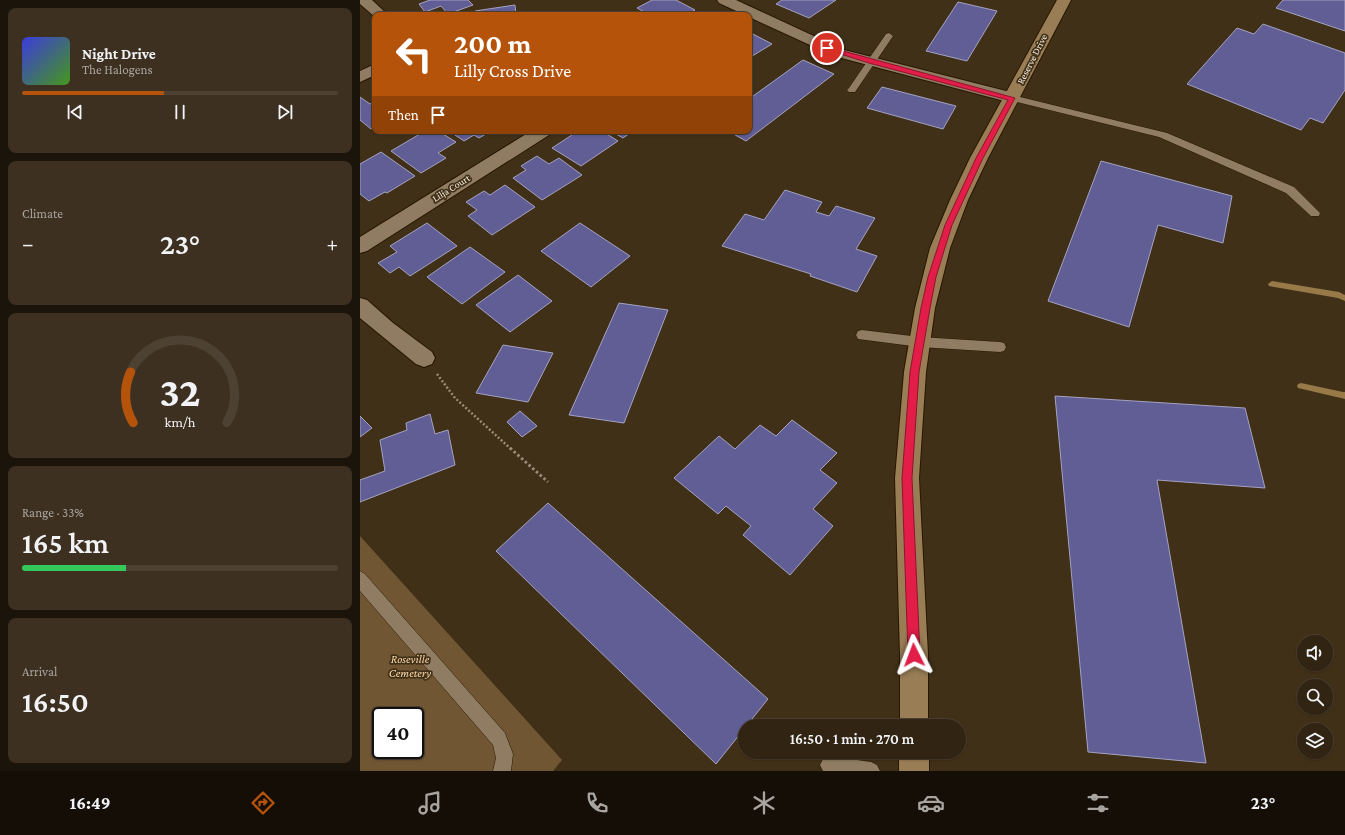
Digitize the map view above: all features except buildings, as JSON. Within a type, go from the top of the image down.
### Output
[{"type":"street","points":[[364,0],[378,12]]},
{"type":"street","points":[[724,0],[741,8]]},
{"type":"street","name":"Reserve Drive","points":[[914,719],[914,655],[907,478],[911,406],[920,342],[932,277],[948,225],[979,158],[1064,0]]},
{"type":"street","points":[[752,13],[815,43],[839,52],[1012,98]]},
{"type":"street","points":[[360,77],[372,71]]},
{"type":"street","name":"Lilja Court","points":[[360,246],[538,134]]},
{"type":"street","points":[[360,306],[386,329],[424,358]]},
{"type":"street","points":[[914,759],[914,771]]},
{"type":"lane","points":[[852,90],[889,36]]},
{"type":"lane","points":[[1012,98],[1163,135],[1290,190],[1315,213]]},
{"type":"lane","points":[[862,335],[920,342],[1000,347]]},
{"type":"lane","points":[[360,579],[499,739],[504,747],[502,771]]},
{"type":"lane","points":[[829,765],[871,771]]},
{"type":"path","points":[[424,358],[455,398],[548,482]]},
{"type":"green space","name":"Roseville Cemetery","points":[[360,536],[562,760],[553,771],[360,771]]},
{"type":"waterway","points":[[1272,284],[1339,295],[1345,298]]},
{"type":"waterway","points":[[1301,386],[1345,395]]},
{"type":"route","points":[[827,48],[872,62],[1012,98],[979,158],[948,225],[940,248],[925,308],[914,372],[907,478],[914,655]]}]
